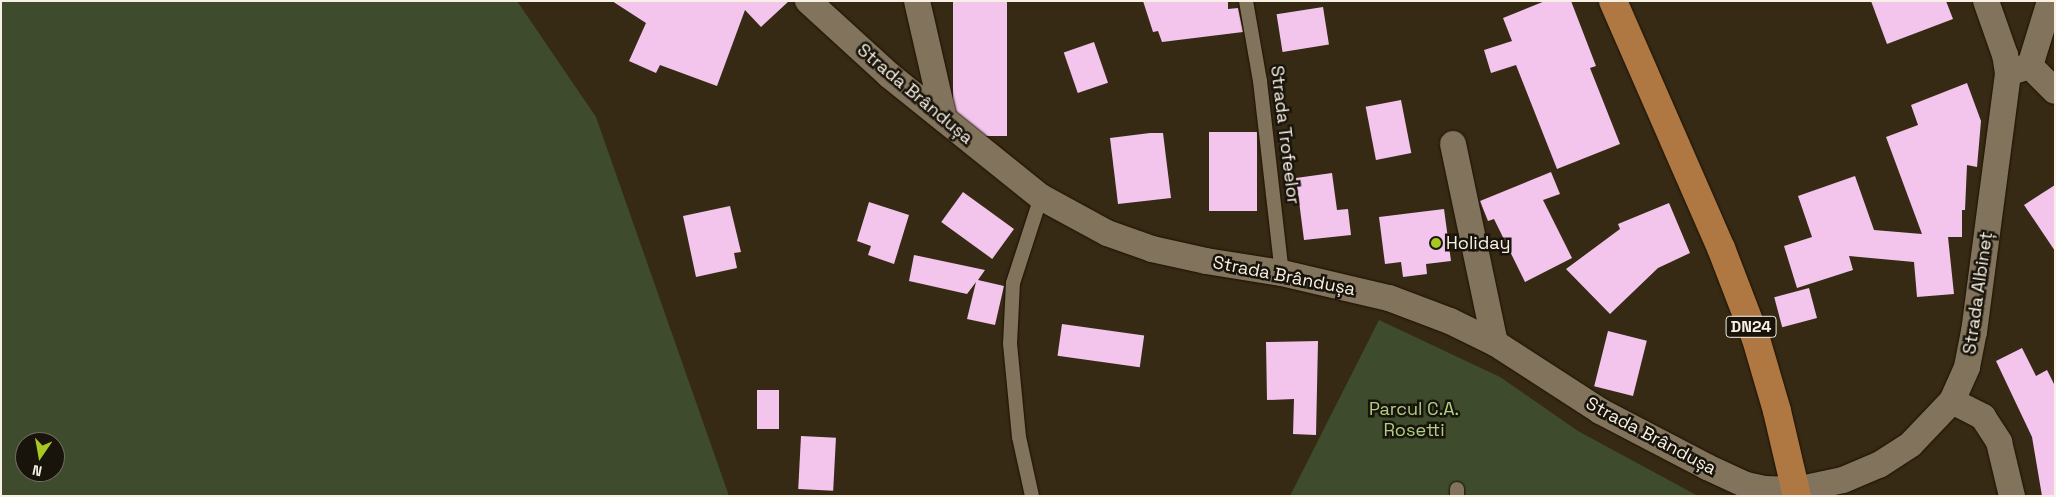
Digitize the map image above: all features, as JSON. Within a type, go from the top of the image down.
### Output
[{"type":"main road","name":"DN24","points":[[1613,1],[1720,248],[1756,339],[1777,411],[1797,493]]},
{"type":"street","name":"Strada Brândușa","points":[[808,1],[889,75],[1041,196],[1107,233],[1152,248],[1206,261],[1282,273],[1389,298],[1450,321],[1495,343],[1600,411],[1706,467],[1746,485],[1797,493]]},
{"type":"street","points":[[916,1],[944,119]]},
{"type":"street","name":"Strada Albineț","points":[[1797,493],[1844,480],[1878,465],[1911,444],[1952,401],[1967,368],[2019,69],[2005,55],[1986,1]]},
{"type":"street","points":[[2050,1],[2019,69],[2055,90]]},
{"type":"street","points":[[1453,144],[1495,343]]},
{"type":"street","points":[[1952,401],[1983,417],[1999,442],[2012,496]]},
{"type":"lane","name":"Strada Trofeelor","points":[[1246,1],[1260,81],[1282,273]]},
{"type":"lane","points":[[1032,496],[1020,438],[1010,344],[1013,283],[1041,196]]},
{"type":"green space","points":[[1,1],[517,1],[596,117],[729,496],[1,496]]},
{"type":"green space","name":"Parcul C.A. Rosetti","points":[[1379,320],[1500,377],[1578,431],[1698,496],[1290,496]]},
{"type":"building","points":[[612,1],[789,1],[761,27],[745,10],[717,86],[660,65],[656,73],[629,61],[646,23]]},
{"type":"building","points":[[953,1],[1007,1],[1007,136],[953,136]]},
{"type":"building","points":[[1143,1],[1228,1],[1228,9],[1238,8],[1243,32],[1162,42],[1158,31],[1153,32]]},
{"type":"building","points":[[1545,1],[1571,1],[1596,66],[1590,68],[1620,144],[1557,169],[1516,65],[1491,73],[1484,50],[1512,41],[1503,18]]},
{"type":"building","points":[[1871,1],[1946,1],[1953,19],[1887,44]]},
{"type":"building","points":[[1323,7],[1329,45],[1283,52],[1277,14]]},
{"type":"building","points":[[1094,42],[1108,83],[1078,93],[1064,52]]},
{"type":"building","points":[[1967,83],[1981,121],[1977,167],[1967,165],[1965,210],[1962,210],[1962,237],[1948,237],[1954,294],[1917,297],[1914,262],[1849,256],[1853,270],[1797,288],[1784,246],[1812,237],[1798,196],[1855,176],[1874,230],[1922,234],[1886,137],[1918,125],[1911,105]]},
{"type":"building","points":[[1401,100],[1411,153],[1376,160],[1366,107]]},
{"type":"building","points":[[1209,132],[1257,132],[1257,211],[1209,211]]},
{"type":"building","points":[[1163,133],[1171,198],[1118,204],[1110,138]]},
{"type":"building","points":[[1551,172],[1560,194],[1543,200],[1572,258],[1525,282],[1494,219],[1488,221],[1480,201]]},
{"type":"building","points":[[1332,173],[1337,210],[1348,209],[1351,235],[1304,240],[1296,178]]},
{"type":"building","points":[[2055,185],[2055,251],[2024,205]]},
{"type":"building","points":[[963,192],[1014,229],[992,259],[941,222]]},
{"type":"building","points":[[869,202],[909,215],[894,264],[868,255],[871,246],[857,241]]},
{"type":"building","points":[[1669,203],[1690,253],[1658,268],[1610,314],[1566,269],[1620,229],[1618,224]]},
{"type":"building","points":[[730,206],[741,252],[734,253],[737,268],[696,277],[683,216]]},
{"type":"building","points":[[1444,209],[1451,261],[1426,264],[1427,274],[1403,277],[1401,262],[1385,264],[1379,217]]},
{"type":"building","points":[[914,255],[985,270],[978,280],[1004,286],[995,325],[967,319],[976,282],[967,294],[909,281]]},
{"type":"building","points":[[1809,288],[1817,318],[1782,327],[1774,297]]},
{"type":"building","points":[[1062,324],[1144,336],[1140,367],[1058,356]]},
{"type":"building","points":[[1608,331],[1647,341],[1633,396],[1594,386]]},
{"type":"building","points":[[1318,341],[1316,435],[1293,434],[1294,399],[1267,400],[1266,342]]},
{"type":"building","points":[[2022,348],[2036,376],[2047,370],[2055,386],[2055,496],[2042,496],[2032,437],[1996,361]]},
{"type":"building","points":[[757,390],[779,390],[779,429],[757,429]]},
{"type":"building","points":[[801,436],[836,438],[833,491],[798,489]]},
{"type":"place","name":"Holiday","points":[[1436,243]]}]
